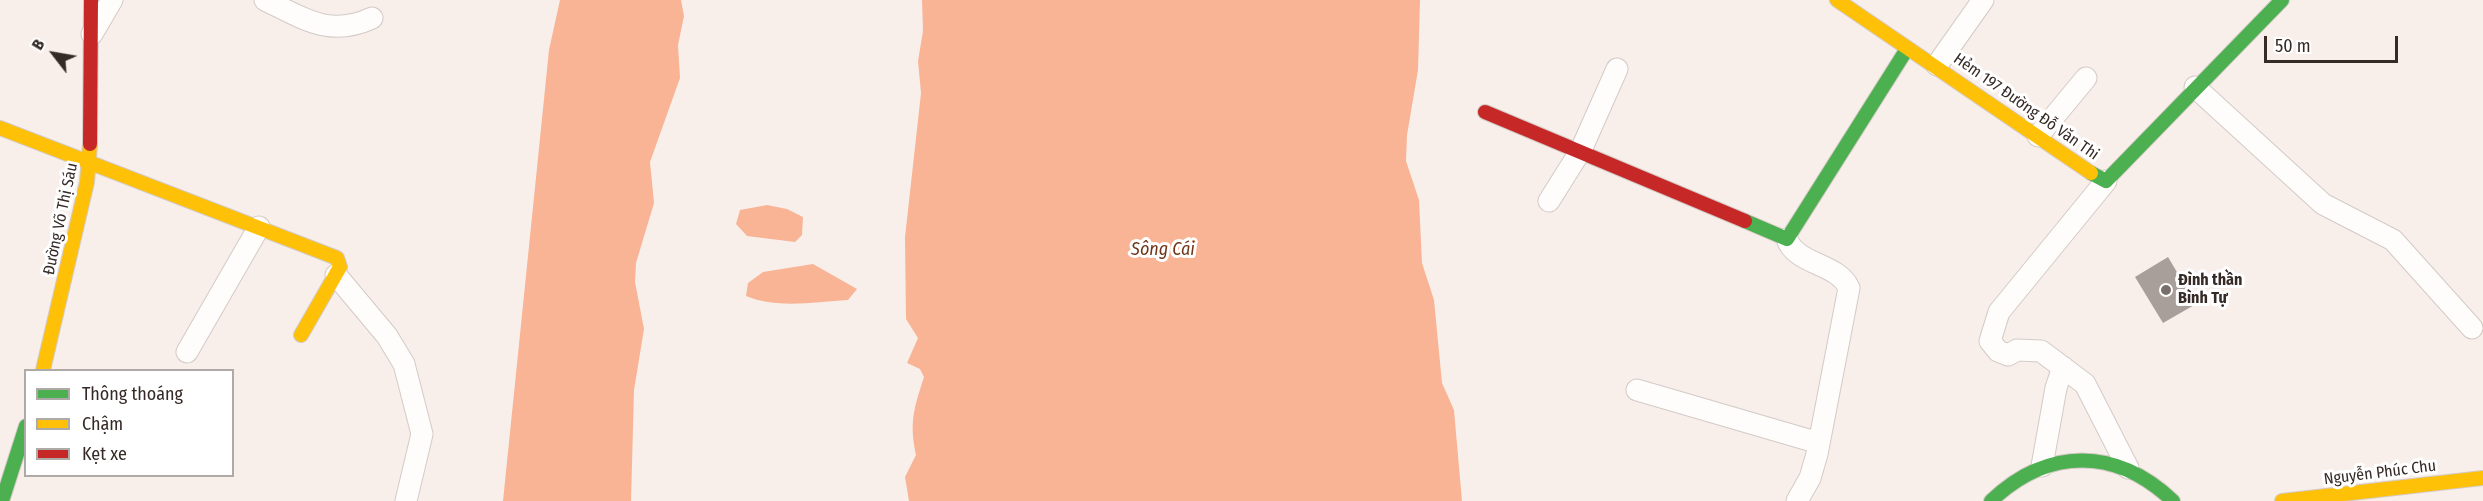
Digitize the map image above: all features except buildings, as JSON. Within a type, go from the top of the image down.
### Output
[{"type":"street","name":"Đường Võ Thị Sáu","points":[[43,369],[84,205],[90,160],[91,0]]},
{"type":"street","points":[[92,34],[112,0]]},
{"type":"street","points":[[265,0],[319,26],[344,27],[372,18]]},
{"type":"street","name":"Hẻm 197 Đường Đỗ Văn Thi","points":[[1837,0],[1907,49],[1937,65],[2078,166],[2106,181],[2195,87],[2283,0]]},
{"type":"street","points":[[1937,65],[1983,0]]},
{"type":"street","points":[[1787,239],[1907,49]]},
{"type":"street","points":[[1549,201],[1581,150],[1617,69]]},
{"type":"street","points":[[2038,136],[2086,78]]},
{"type":"street","points":[[2195,87],[2323,204],[2393,240],[2472,328]]},
{"type":"street","points":[[1485,112],[1581,150],[1787,239],[1796,252],[1839,276],[1849,288],[1819,443],[1810,478],[1797,501]]},
{"type":"street","points":[[0,128],[90,160],[337,258],[340,267],[301,335]]},
{"type":"street","points":[[2106,181],[1999,312],[1990,341],[1998,351],[2008,356],[2017,350],[2041,351],[2085,384],[2128,468]]},
{"type":"street","points":[[187,352],[259,227]]},
{"type":"street","points":[[336,275],[387,336],[404,364],[422,434],[406,501]]},
{"type":"street","points":[[2042,466],[2056,388],[2063,367]]},
{"type":"street","points":[[1637,390],[1819,443]]},
{"type":"street","points":[[2,501],[24,432]]},
{"type":"street","points":[[1991,501],[2014,480],[2042,466],[2082,459],[2105,461],[2128,468],[2149,479],[2174,501]]},
{"type":"street","name":"Nguyễn Phúc Chu","points":[[2282,501],[2483,478]]},
{"type":"water","points":[[560,0],[681,0],[684,16],[678,45],[680,78],[650,162],[654,203],[636,263],[635,282],[644,329],[634,390],[631,501],[503,501],[549,50]]},
{"type":"water","name":"Sông Cái","points":[[922,0],[1420,0],[1418,70],[1407,135],[1406,161],[1419,200],[1422,263],[1434,300],[1442,383],[1454,410],[1462,501],[909,501],[905,477],[916,455],[913,433],[914,415],[924,377],[920,369],[907,363],[918,338],[906,319],[905,237],[921,93],[918,61],[923,31]]},
{"type":"water","points":[[767,205],[787,209],[803,217],[802,235],[795,242],[747,236],[736,224],[740,210]]},
{"type":"water","points":[[813,264],[857,289],[848,300],[809,303],[783,304],[746,296],[748,283],[763,272]]},
{"type":"traffic: fast","points":[[2091,173],[2106,181],[2282,0]]},
{"type":"traffic: fast","points":[[1745,221],[1787,239],[1907,49]]},
{"type":"traffic: fast","points":[[2,501],[24,432]]},
{"type":"traffic: fast","points":[[1991,501],[2013,483],[2035,471],[2059,463],[2082,460],[2105,463],[2129,471],[2151,483],[2173,501]]},
{"type":"traffic: slow","points":[[1837,0],[2091,173]]},
{"type":"traffic: slow","points":[[0,128],[337,258],[340,267],[301,335]]},
{"type":"traffic: slow","points":[[43,369],[87,182],[90,144]]},
{"type":"traffic: slow","points":[[2282,501],[2483,478]]},
{"type":"traffic: jam","points":[[90,144],[91,0]]},
{"type":"traffic: jam","points":[[1485,112],[1745,221]]},
{"type":"place","name":"Đình thần Bình Tự","points":[[2166,290]]}]
